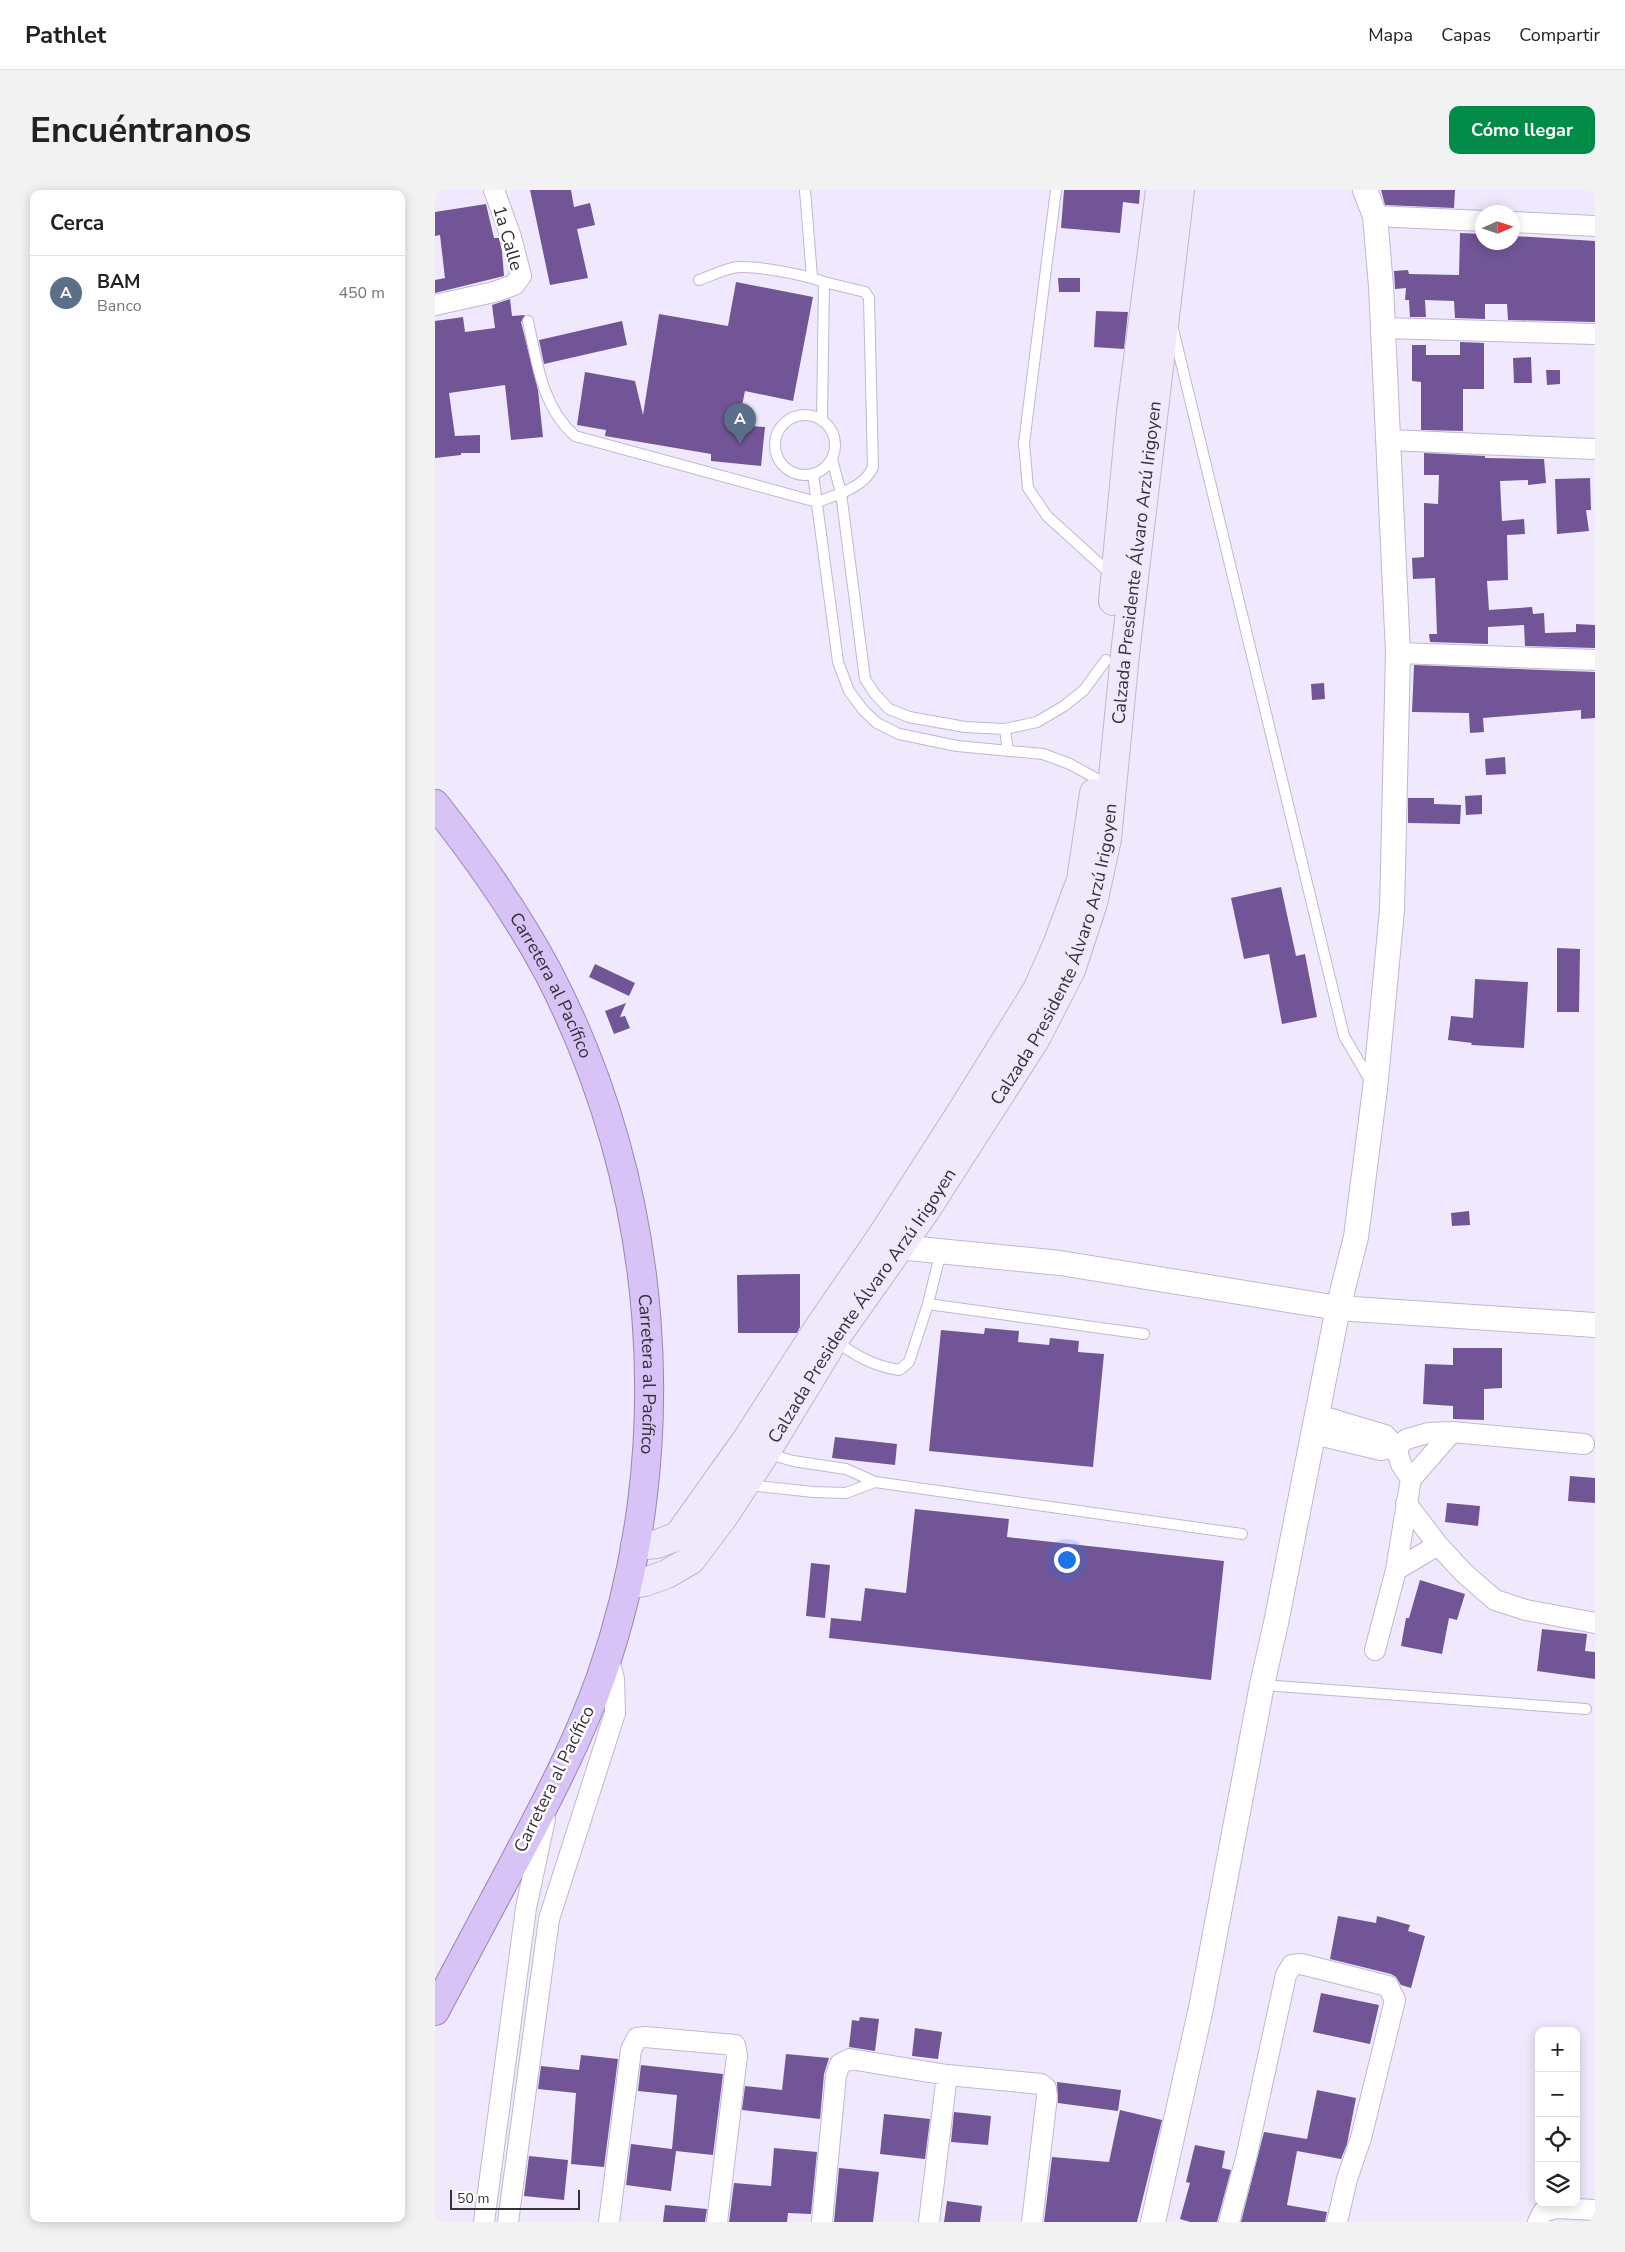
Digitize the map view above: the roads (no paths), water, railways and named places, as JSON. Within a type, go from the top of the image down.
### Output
[{"type":"highway","name":"Carretera al Pacífico","points":[[435,804],[494,881],[528,935],[584,1050],[618,1151],[628,1192],[639,1255],[647,1319],[649,1361],[645,1468],[635,1546],[625,1601],[608,1656],[587,1716],[552,1791],[435,2011]]},
{"type":"main road","name":"Calzada Presidente Álvaro Arzú Irigoyen","points":[[635,1546],[657,1544],[679,1536],[756,1446],[827,1333],[890,1242],[925,1210],[1035,1040],[1067,977],[1087,924],[1099,881],[1107,839],[1104,783],[1106,660],[1131,412],[1160,190]]},
{"type":"main road","name":"Calzada Presidente Álvaro Arzú Irigoyen","points":[[1104,783],[1125,654],[1180,190]]},
{"type":"main road","name":"Calzada Presidente Álvaro Arzú Irigoyen","points":[[628,1585],[645,1582],[667,1574],[691,1560],[745,1484],[756,1446]]},
{"type":"street","name":"1a Calle","points":[[435,305],[486,294],[514,285],[521,276],[511,237],[494,190]]},
{"type":"street","points":[[1153,2222],[1201,2008],[1262,1685],[1316,1425],[1338,1308],[1356,1237],[1375,1089],[1392,910],[1398,653],[1389,440],[1375,216],[1365,190]]},
{"type":"street","points":[[1375,216],[1475,221]]},
{"type":"street","points":[[1520,222],[1595,226]]},
{"type":"street","points":[[1382,328],[1595,334]]},
{"type":"street","points":[[1389,440],[1595,449]]},
{"type":"street","points":[[1398,653],[1595,660]]},
{"type":"street","points":[[890,1242],[941,1251],[1060,1263],[1338,1308],[1595,1325]]},
{"type":"street","points":[[1316,1425],[1385,1435],[1396,1447],[1401,1464],[1411,1479]]},
{"type":"street","points":[[1396,1447],[1407,1439],[1428,1433],[1452,1432],[1584,1444]]},
{"type":"street","points":[[1375,1650],[1396,1570],[1411,1479],[1452,1432]]},
{"type":"street","points":[[1407,1503],[1438,1545],[1464,1573],[1495,1600],[1526,1610],[1595,1623]]},
{"type":"street","points":[[1396,1570],[1438,1545]]},
{"type":"street","points":[[508,2222],[549,1919],[572,1842],[615,1713],[614,1680],[608,1656]]},
{"type":"street","points":[[484,2222],[489,2172],[526,1908],[539,1841],[552,1791]]},
{"type":"street","points":[[539,1841],[572,1842]]},
{"type":"street","points":[[1229,2222],[1246,2158],[1286,1975],[1292,1966],[1301,1964],[1387,1986],[1395,2000],[1361,2138],[1347,2179],[1337,2222]]},
{"type":"street","points":[[609,2222],[631,2050],[637,2038],[645,2036],[735,2045],[737,2056],[717,2222]]},
{"type":"street","points":[[822,2222],[837,2075],[840,2064],[849,2059],[947,2075],[1041,2084],[1045,2088],[1047,2097],[1032,2222]]},
{"type":"street","points":[[929,2222],[947,2075]]},
{"type":"street","points":[[489,2172],[513,2175]]},
{"type":"street","points":[[1538,2222],[1543,2212],[1556,2208],[1595,2210]]},
{"type":"lane","points":[[805,190],[812,277]]},
{"type":"lane","points":[[1056,190],[1024,443],[1028,488],[1047,516],[1115,578]]},
{"type":"lane","points":[[528,321],[539,371],[553,412],[561,424],[575,436],[817,502],[841,493],[869,477],[873,466],[869,298],[865,292],[824,282],[812,277],[747,267],[733,268],[699,280]]},
{"type":"lane","points":[[822,421],[824,282]]},
{"type":"lane","points":[[1167,302],[1344,1036],[1375,1089]]},
{"type":"lane","points":[[832,459],[821,471],[813,474],[804,476],[788,470],[778,457],[776,440],[778,432],[790,420],[806,416],[822,421],[828,426],[835,442],[832,459],[841,493],[865,679],[875,694],[889,709],[909,717],[965,727],[1005,729],[1037,722],[1064,706],[1084,690],[1106,660]]},
{"type":"lane","points":[[813,474],[838,662],[849,691],[864,711],[877,723],[899,734],[957,746],[1043,754],[1070,764],[1104,783]]},
{"type":"lane","points":[[864,711],[875,694]]},
{"type":"lane","points":[[1005,729],[1008,751]]},
{"type":"lane","points":[[827,1333],[851,1353],[881,1367],[899,1370],[909,1362],[928,1304],[941,1251]]},
{"type":"lane","points":[[928,1304],[1144,1334]]},
{"type":"lane","points":[[756,1446],[793,1461],[846,1469],[875,1482],[1242,1534]]},
{"type":"lane","points":[[745,1484],[847,1494],[875,1482]]},
{"type":"lane","points":[[1262,1685],[1586,1709]]},
{"type":"place","name":"BAM","points":[[740,444]]}]
